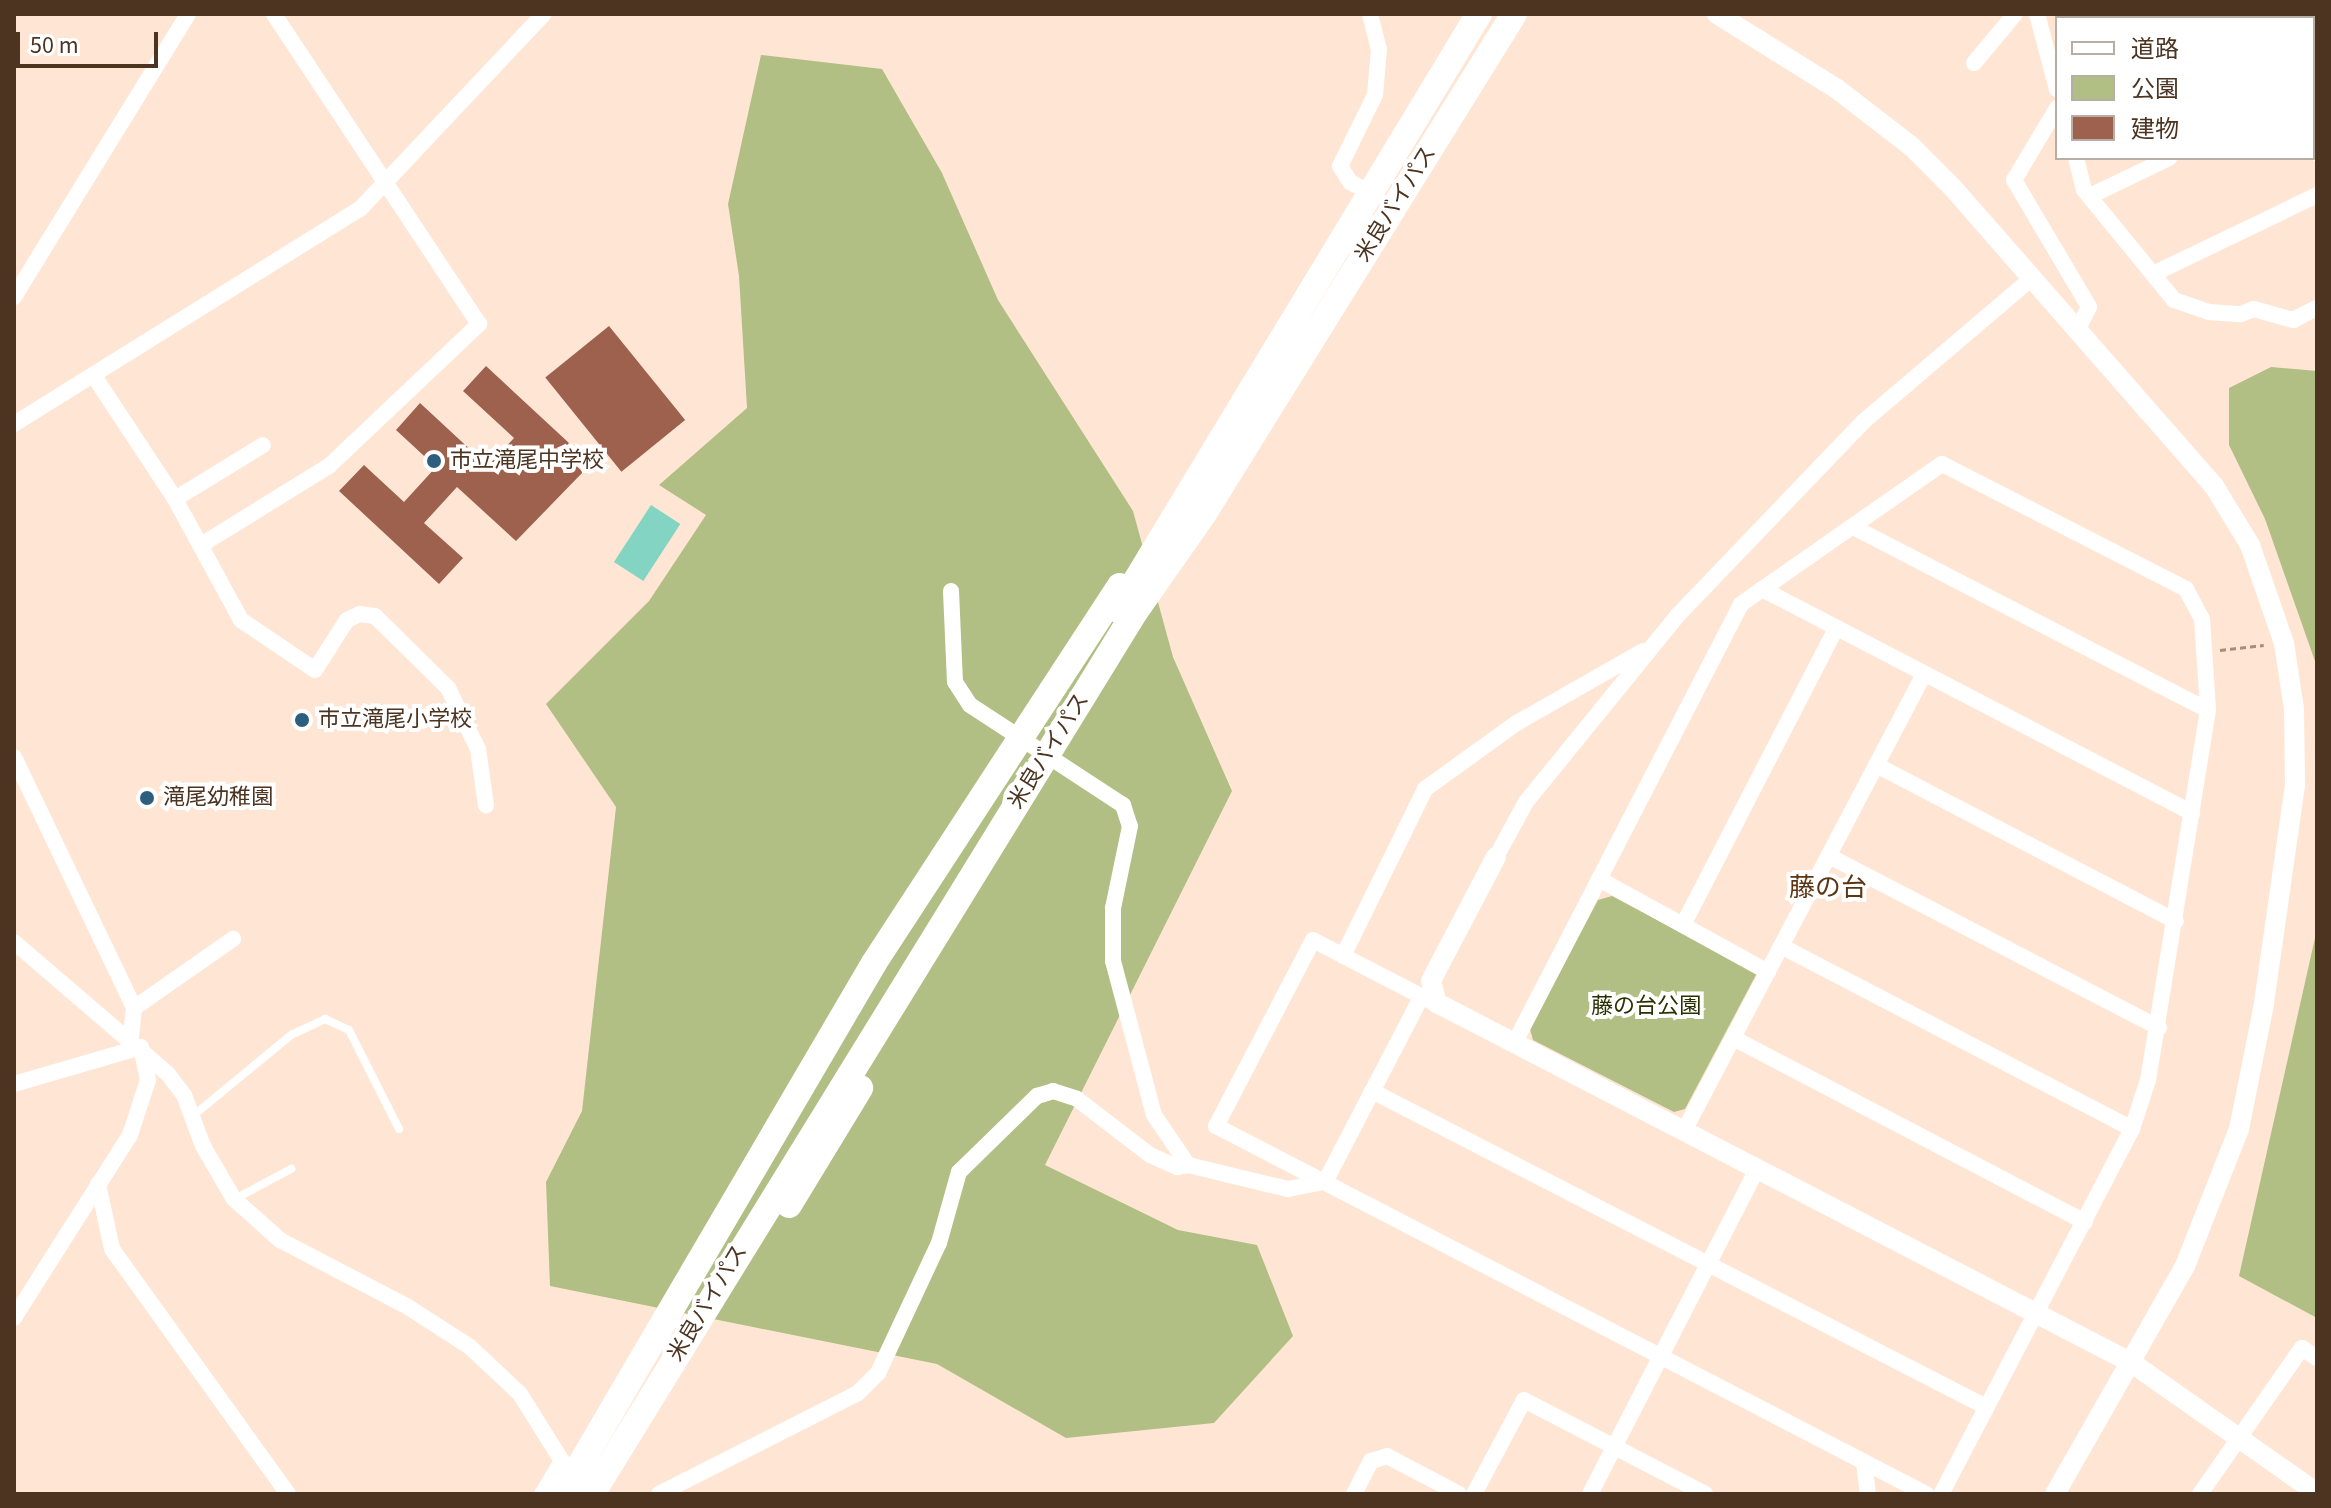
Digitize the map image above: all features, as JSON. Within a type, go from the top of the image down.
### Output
[{"type":"main road","name":"米良バイパス","points":[[578,1494],[1046,731],[1180,502],[1479,14]]},
{"type":"main road","name":"米良バイパス","points":[[604,1491],[1074,711],[1203,515],[1514,14]]},
{"type":"main road","points":[[563,1494],[874,963],[1180,502]]},
{"type":"main road","points":[[604,1491],[1138,631],[1203,515]]},
{"type":"street","points":[[14,297],[188,14]]},
{"type":"street","points":[[201,545],[329,466],[479,324],[274,14]]},
{"type":"street","points":[[14,424],[339,223],[387,185],[544,14]]},
{"type":"street","points":[[1370,14],[1379,49],[1375,95],[1340,166],[1350,182],[1369,194],[1397,203]]},
{"type":"street","points":[[1717,14],[1837,89],[1911,146],[2078,329],[2214,486],[2250,545],[2284,643],[2294,709],[2295,785],[2252,1075],[2206,1223],[2132,1363],[2055,1494]]},
{"type":"street","points":[[1974,63],[2015,14]]},
{"type":"street","points":[[2037,14],[2055,82]]},
{"type":"street","points":[[2055,111],[2014,180],[2089,307],[2078,329]]},
{"type":"street","points":[[2077,160],[2090,196],[2174,300],[2209,312],[2241,314],[2254,309],[2293,320],[2317,308]]},
{"type":"street","points":[[2090,196],[2165,160]]},
{"type":"street","points":[[2153,274],[2317,195]]},
{"type":"street","points":[[1449,1010],[1433,998],[1431,981],[1526,802],[1652,646],[1831,453],[1960,334],[2032,278]]},
{"type":"street","points":[[94,376],[175,499],[241,620],[315,670],[347,620],[360,614],[375,616],[396,632],[448,688],[478,749],[486,805]]},
{"type":"street","points":[[175,499],[263,445]]},
{"type":"street","points":[[1514,1044],[1741,604],[1942,464],[2186,589],[2202,619],[2208,710],[2159,1028],[2132,1129],[1941,1494]]},
{"type":"street","points":[[1853,527],[2208,710]]},
{"type":"street","points":[[1762,589],[2192,813]]},
{"type":"street","points":[[951,591],[955,682],[970,705],[1105,790],[1123,805],[1130,826],[1113,908],[1113,961],[1134,1057],[1154,1115],[1188,1165]]},
{"type":"street","points":[[1683,925],[1836,628]]},
{"type":"street","points":[[1343,956],[1425,789],[1515,724],[1652,646]]},
{"type":"street","points":[[1684,1131],[1924,674]]},
{"type":"street","points":[[14,757],[134,1008],[136,1042],[148,1080],[143,1106],[14,1318]]},
{"type":"street","points":[[1876,765],[2176,921]]},
{"type":"street","points":[[1829,856],[2159,1028]]},
{"type":"street","points":[[1599,879],[1768,972]]},
{"type":"street","points":[[134,1008],[233,939]]},
{"type":"street","points":[[1926,1494],[1216,1126],[1313,940],[2132,1363],[2317,1493]]},
{"type":"street","points":[[14,942],[136,1042],[168,1074],[194,1115],[203,1146],[234,1199],[280,1240],[408,1307],[470,1347],[520,1394],[562,1461],[604,1491]]},
{"type":"street","points":[[1781,946],[2132,1129]]},
{"type":"street","points":[[1325,1182],[1422,996]]},
{"type":"street","points":[[1733,1038],[2085,1222]]},
{"type":"street","points":[[14,1084],[136,1042]]},
{"type":"street","points":[[659,1494],[858,1393],[878,1373],[939,1243],[959,1172],[1037,1096],[1053,1091],[1077,1099],[1150,1155],[1177,1167],[1188,1165],[1288,1189],[1325,1182]]},
{"type":"street","points":[[1372,1091],[1986,1407]]},
{"type":"street","points":[[1590,1494],[1757,1169]]},
{"type":"street","points":[[98,1184],[112,1249],[288,1494]]},
{"type":"street","points":[[2200,1494],[2302,1348],[2317,1358]]},
{"type":"street","points":[[1474,1494],[1524,1400],[1705,1494]]},
{"type":"street","points":[[1354,1494],[1371,1461],[1387,1456],[1459,1494]]},
{"type":"street","points":[[542,1494],[562,1461]]},
{"type":"street","points":[[1864,1462],[1868,1494]]},
{"type":"lane","points":[[194,1115],[291,1035],[325,1019],[349,1030],[399,1129]]},
{"type":"lane","points":[[234,1199],[291,1169]]},
{"type":"path","points":[[2204,652],[2284,643]]},
{"type":"green space","points":[[761,55],[882,69],[942,173],[998,300],[1133,511],[1173,657],[1232,791],[1045,1165],[1178,1230],[1257,1245],[1293,1336],[1214,1423],[1066,1438],[937,1364],[550,1286],[546,1182],[582,1111],[616,807],[546,704],[649,601],[706,515],[659,485],[747,408],[739,276],[728,204]]},
{"type":"green space","points":[[2271,367],[2317,371],[2317,667],[2265,519],[2229,445],[2229,388]]},
{"type":"green space","name":"藤の台公園","points":[[1612,896],[1757,973],[1685,1109],[1674,1112],[1533,1040],[1530,1029],[1598,900]]},
{"type":"green space","points":[[2317,929],[2317,1318],[2239,1276]]},
{"type":"water","points":[[651,505],[680,524],[643,581],[614,562]]},
{"type":"building","points":[[609,326],[685,420],[621,472],[545,378]]},
{"type":"building","points":[[486,366],[569,443],[561,452],[583,472],[516,541],[457,487],[424,523],[463,558],[439,584],[339,491],[364,465],[404,502],[436,467],[396,430],[420,403],[488,466],[514,438],[463,391]]},
{"type":"place","name":"市立滝尾中学校","points":[[434,461]]},
{"type":"place","name":"市立滝尾小学校","points":[[302,720]]},
{"type":"place","name":"滝尾幼稚園","points":[[147,798]]},
{"type":"district","name":"藤の台","points":[[1828,888]]}]
